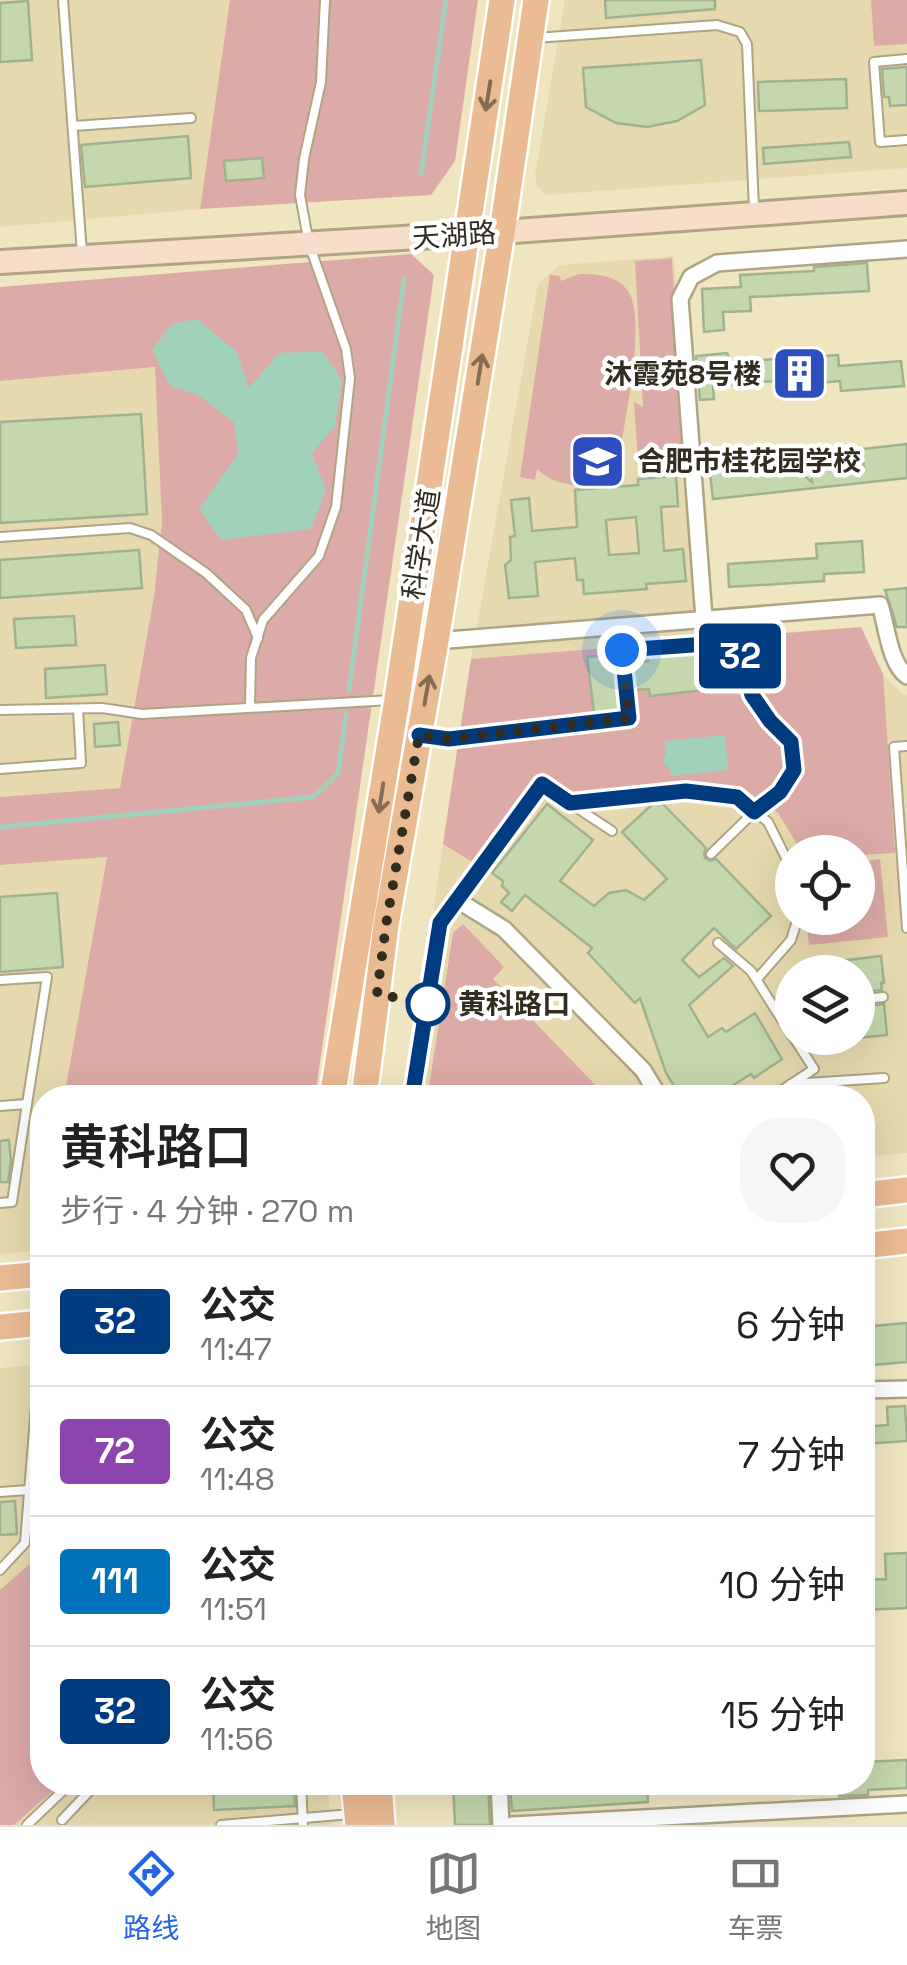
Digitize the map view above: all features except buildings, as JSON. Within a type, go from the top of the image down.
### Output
[{"type":"main road","name":"科学大道","points":[[334,1085],[397,699],[502,0]]},
{"type":"main road","name":"科学大道","points":[[366,1085],[386,925],[436,641],[536,0]]},
{"type":"main road","points":[[875,1194],[907,1190]]},
{"type":"main road","points":[[875,1245],[907,1241]]},
{"type":"main road","points":[[0,1278],[30,1275]]},
{"type":"main road","points":[[0,1327],[30,1324]]},
{"type":"main road","points":[[380,1795],[382,1825]]},
{"type":"street","name":"天湖路","points":[[0,262],[907,203]]},
{"type":"street","points":[[704,618],[680,298],[690,277],[717,264],[907,249]]},
{"type":"street","points":[[436,641],[880,605],[893,658],[907,676]]},
{"type":"street","points":[[467,906],[504,930],[643,1070],[652,1085]]},
{"type":"street","points":[[875,1390],[907,1389]]},
{"type":"street","points":[[500,1795],[502,1825]]},
{"type":"street","points":[[512,1825],[771,1818],[907,1804]]},
{"type":"lane","points":[[62,0],[83,258]]},
{"type":"lane","points":[[250,707],[252,658],[263,620],[318,556],[336,507],[350,378],[346,349],[308,244],[300,196],[321,82],[325,0]]},
{"type":"lane","points":[[530,38],[717,24],[740,32],[747,44],[754,214]]},
{"type":"lane","points":[[907,59],[874,62],[880,142],[907,140]]},
{"type":"lane","points":[[72,126],[190,118]]},
{"type":"lane","points":[[0,538],[130,528],[151,534],[206,572],[246,610],[258,638]]},
{"type":"lane","points":[[419,735],[449,739],[629,718],[622,650],[736,642],[752,695],[791,742],[794,770],[780,792],[711,854]]},
{"type":"lane","points":[[0,710],[102,708],[142,714],[397,699]]},
{"type":"lane","points":[[0,768],[81,763],[78,708]]},
{"type":"lane","points":[[907,746],[894,747],[907,928]]},
{"type":"lane","points":[[415,1085],[440,923],[542,784],[612,831]]},
{"type":"lane","points":[[570,803],[686,791],[737,797],[768,822],[775,836]]},
{"type":"lane","points":[[756,979],[793,935]]},
{"type":"lane","points":[[718,942],[751,971],[775,1008]]},
{"type":"lane","points":[[0,980],[47,978],[30,1085]]},
{"type":"lane","points":[[875,999],[883,998]]},
{"type":"lane","points":[[791,1084],[814,1068],[805,1055]]},
{"type":"lane","points":[[418,1073],[419,1085]]},
{"type":"lane","points":[[791,1084],[884,1078]]},
{"type":"lane","points":[[0,1203],[12,1202],[30,1085]]},
{"type":"lane","points":[[0,1106],[27,1104]]},
{"type":"lane","points":[[0,1492],[30,1490],[25,1543],[0,1570]]},
{"type":"lane","points":[[27,1825],[58,1795]]},
{"type":"lane","points":[[62,1820],[86,1795]]},
{"type":"lane","points":[[301,1795],[302,1822]]},
{"type":"lane","points":[[221,1825],[357,1819]]},
{"type":"shaded area","points":[[0,0],[230,0],[200,209],[0,227]]},
{"type":"shaded area","points":[[230,0],[478,0],[455,161],[431,195],[200,209]]},
{"type":"shaded area","points":[[565,0],[907,0],[907,168],[546,195],[537,187],[535,175]]},
{"type":"shaded area","points":[[871,0],[907,0],[907,44],[874,46]]},
{"type":"shaded area","points":[[411,254],[434,275],[317,1085],[66,1085],[107,857],[0,865],[0,797],[120,788],[154,596],[162,522],[155,367],[0,381],[0,287]]},
{"type":"shaded area","points":[[674,256],[702,638],[861,627],[883,674],[907,695],[907,1153],[875,1156],[875,1085],[407,1085],[471,659],[538,284],[560,265]]},
{"type":"shaded area","points":[[672,258],[685,474],[639,477],[634,402],[643,407],[635,261]]},
{"type":"shaded area","points":[[579,274],[600,275],[618,282],[628,291],[633,304],[633,369],[620,453],[603,476],[585,484],[554,480],[537,469],[535,480],[520,477],[550,275],[560,276],[561,281]]},
{"type":"shaded area","points":[[197,319],[237,352],[249,388],[279,353],[322,351],[342,380],[335,426],[312,453],[326,490],[311,529],[221,540],[199,509],[238,454],[234,422],[196,394],[170,386],[152,350],[171,324]]},
{"type":"shaded area","points":[[156,367],[162,522],[154,596],[120,788],[0,797],[0,381]]},
{"type":"shaded area","points":[[861,627],[883,674],[895,853],[875,854],[875,835],[792,835],[778,813],[743,788],[678,783],[574,796],[541,776],[474,863],[443,844],[471,659]]},
{"type":"shaded area","points":[[725,735],[728,770],[671,776],[670,768],[662,763],[666,753],[664,741]]},
{"type":"shaded area","points":[[107,856],[66,1085],[30,1085],[30,1251],[0,1254],[0,865]]},
{"type":"shaded area","points":[[880,859],[888,937],[809,945],[808,935],[875,935],[875,860]]},
{"type":"shaded area","points":[[463,924],[504,967],[493,979],[595,1085],[429,1085],[453,933]]},
{"type":"shaded area","points":[[30,1365],[30,1564],[0,1590],[0,1368]]},
{"type":"shaded area","points":[[30,1564],[30,1795],[48,1795],[14,1825],[0,1825],[0,1590]]},
{"type":"shaded area","points":[[48,1795],[329,1795],[330,1825],[14,1825]]},
{"type":"waterway","points":[[421,174],[446,0]]},
{"type":"waterway","points":[[349,690],[404,279]]},
{"type":"waterway","points":[[0,827],[313,797],[338,774],[346,714]]},
{"type":"bus line","name":"32","points":[[415,1085],[440,923],[542,784],[570,803],[686,791],[737,797],[754,812],[780,792],[794,770],[791,742],[752,695],[736,642],[622,650],[629,718],[449,739],[419,735]]},
{"type":"place","name":"沐霞苑8号楼","points":[[800,374]]},
{"type":"place","name":"合肥市桂花园学校","points":[[598,461]]},
{"type":"place","name":"黄科路口","points":[[428,1004]]},
{"type":"route","points":[[428,1004],[377,994],[419,735],[449,739],[629,718],[622,650]]}]
